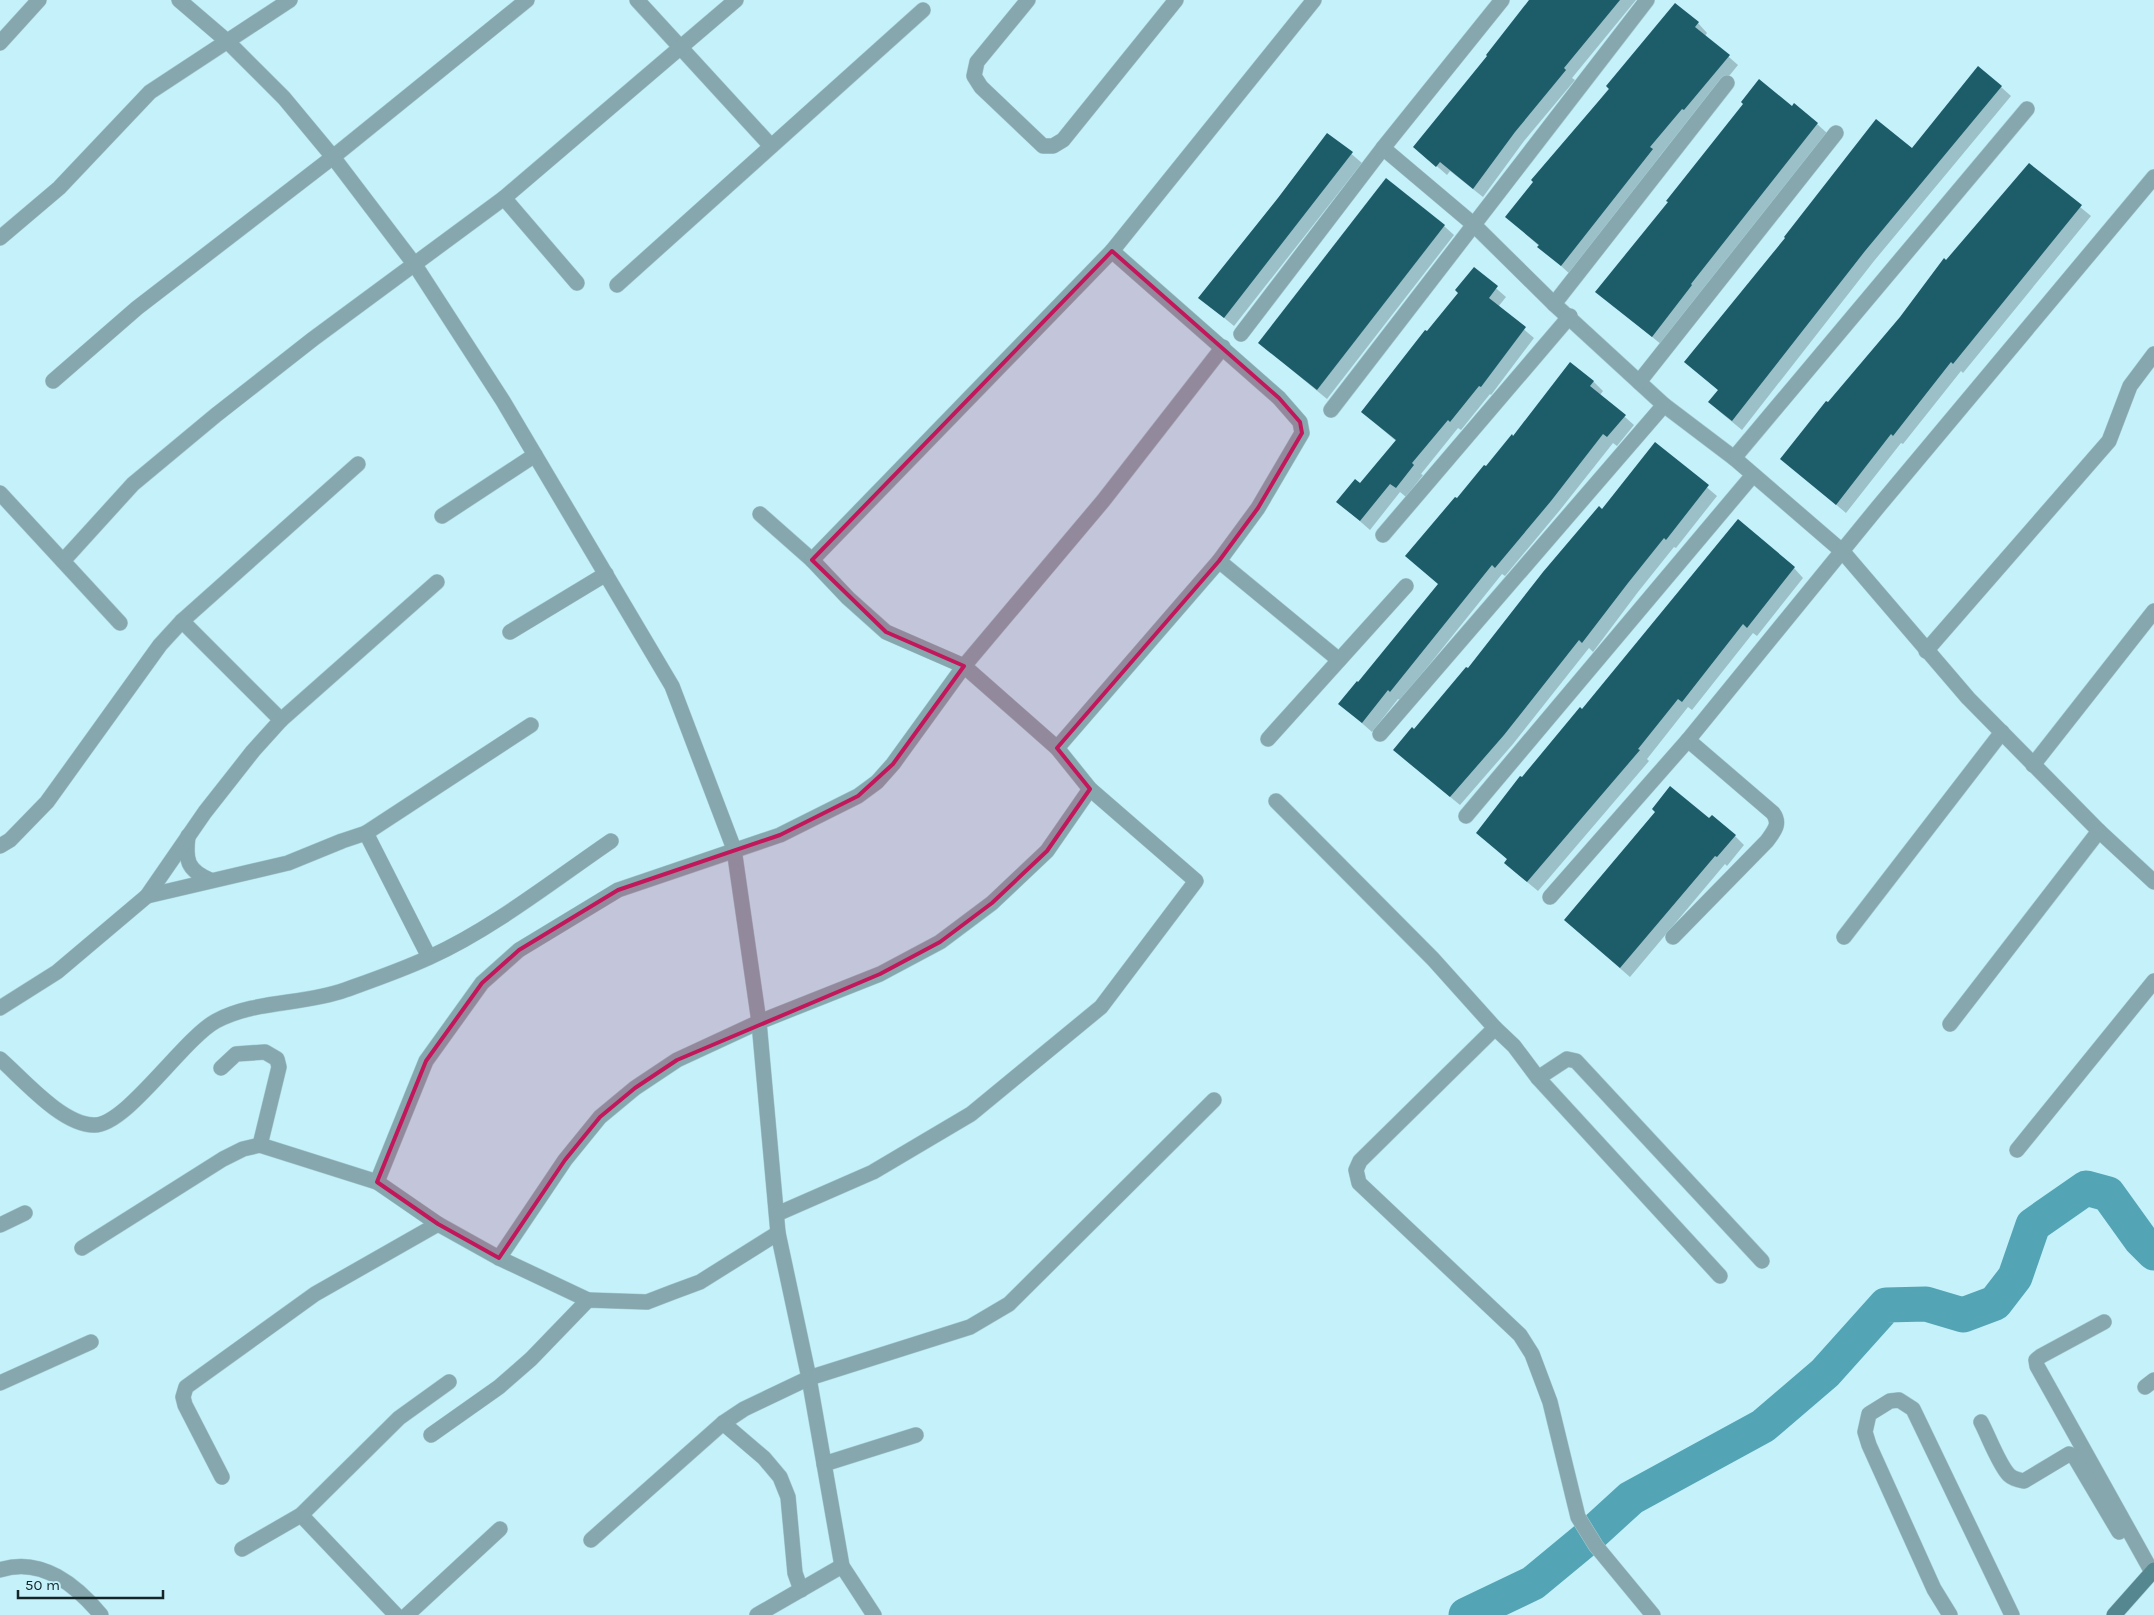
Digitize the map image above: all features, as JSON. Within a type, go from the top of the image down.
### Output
[{"type":"main road","points":[[2114,1615],[2151,1573]]},
{"type":"street","points":[[0,43],[39,0]]},
{"type":"street","points":[[179,0],[228,42],[284,98],[333,157],[414,265],[503,401],[672,686],[734,849],[759,1022],[778,1233],[809,1378],[842,1566],[874,1615]]},
{"type":"street","points":[[0,238],[59,188],[142,98],[290,0]]},
{"type":"street","points":[[53,381],[137,308],[333,157],[527,0]]},
{"type":"street","points":[[637,0],[771,146]]},
{"type":"street","points":[[63,562],[134,484],[216,415],[313,339],[504,198],[736,0]]},
{"type":"street","points":[[1028,0],[977,62],[974,76],[980,87],[1043,146],[1053,146],[1063,140],[1176,0]]},
{"type":"street","points":[[812,560],[1112,252],[1314,0]]},
{"type":"street","points":[[1241,334],[1383,148],[1502,0]]},
{"type":"street","points":[[1330,410],[1647,0]]},
{"type":"street","points":[[617,285],[923,10]]},
{"type":"street","points":[[1554,304],[1727,83]]},
{"type":"street","points":[[1734,458],[2027,109]]},
{"type":"street","points":[[1640,382],[1836,133]]},
{"type":"street","points":[[1383,148],[1473,224],[1554,304],[1570,316],[1664,405],[1734,458],[1843,552],[1926,652],[1968,698],[2098,831],[2154,882]]},
{"type":"street","points":[[1550,897],[1688,740],[1878,507],[2154,177]]},
{"type":"street","points":[[504,198],[577,282]]},
{"type":"street","points":[[1057,748],[1219,561],[1258,508],[1302,433],[1300,422],[1279,398],[1223,347],[1112,252]]},
{"type":"street","points":[[1384,535],[1570,316]]},
{"type":"street","points":[[378,1182],[426,1061],[482,983],[519,950],[618,890],[780,834],[858,796],[877,782],[894,764],[964,666],[1103,501],[1223,347]]},
{"type":"street","points":[[1926,652],[2109,441],[2130,386],[2154,354]]},
{"type":"street","points":[[1380,734],[1664,405]]},
{"type":"street","points":[[442,516],[535,455]]},
{"type":"street","points":[[0,846],[10,840],[47,802],[160,645],[182,621],[358,464]]},
{"type":"street","points":[[1466,816],[1753,474]]},
{"type":"street","points":[[0,493],[120,623]]},
{"type":"street","points":[[760,514],[812,560],[848,598],[886,632],[964,666],[1057,748],[1090,789],[1196,881],[1102,1007],[971,1114],[872,1172],[777,1214]]},
{"type":"street","points":[[1219,561],[1339,660]]},
{"type":"street","points":[[510,632],[606,574]]},
{"type":"street","points":[[0,1008],[57,972],[147,896],[205,812],[253,751],[281,720],[438,582]]},
{"type":"street","points":[[1268,739],[1406,586]]},
{"type":"street","points":[[2033,765],[2154,611]]},
{"type":"street","points":[[182,621],[281,720]]},
{"type":"street","points":[[147,896],[288,863],[366,833],[531,725]]},
{"type":"street","points":[[1844,937],[2002,732]]},
{"type":"street","points":[[1673,937],[1767,841],[1778,824],[1778,819],[1773,813],[1688,740]]},
{"type":"street","points":[[499,1258],[565,1160],[600,1117],[635,1088],[677,1060],[759,1022],[880,974],[940,942],[992,903],[1047,851],[1090,789]]},
{"type":"street","points":[[1276,801],[1433,959],[1495,1028],[1514,1046],[1538,1078],[1720,1276]]},
{"type":"street","points":[[1950,1024],[2098,831]]},
{"type":"street","points":[[366,833],[430,957]]},
{"type":"street","points":[[188,836],[187,860],[198,875],[210,880]]},
{"type":"street","points":[[0,1058],[66,1116],[95,1125],[110,1121],[131,1104],[207,1026],[220,1019],[252,1008],[342,991],[430,957],[475,933],[611,841]]},
{"type":"street","points":[[2017,1150],[2154,981]]},
{"type":"street","points":[[1495,1028],[1360,1161],[1356,1170],[1359,1183],[1520,1335],[1532,1354],[1550,1402],[1578,1518],[1596,1546],[1653,1615]]},
{"type":"street","points":[[221,1068],[236,1054],[265,1052],[277,1059],[278,1067],[260,1145]]},
{"type":"street","points":[[1538,1078],[1567,1058],[1576,1061],[1762,1261]]},
{"type":"street","points":[[591,1540],[723,1423],[744,1409],[809,1378],[970,1327],[1009,1304],[1214,1100]]},
{"type":"street","points":[[82,1248],[222,1159],[243,1149],[260,1145],[378,1182],[438,1224],[499,1258],[588,1300],[647,1302],[700,1282],[778,1233]]},
{"type":"street","points":[[0,1225],[25,1213]]},
{"type":"street","points":[[222,1477],[185,1405],[183,1397],[186,1387],[315,1294],[438,1224]]},
{"type":"street","points":[[431,1435],[498,1387],[531,1359],[588,1300]]},
{"type":"street","points":[[2104,1322],[2041,1356],[2036,1360],[2037,1366],[2151,1573]]},
{"type":"street","points":[[0,1383],[90,1342]]},
{"type":"street","points":[[242,1550],[302,1515],[399,1418],[449,1382]]},
{"type":"street","points":[[1950,1615],[1934,1589],[1869,1445],[1865,1432],[1869,1414],[1890,1401],[1899,1400],[1913,1408],[2012,1615]]},
{"type":"street","points":[[1980,1422],[2004,1467],[2010,1475],[2018,1480],[2024,1481],[2069,1454],[2074,1456],[2151,1573]]},
{"type":"street","points":[[723,1423],[764,1458],[780,1477],[788,1497],[794,1573],[801,1590]]},
{"type":"street","points":[[824,1464],[916,1435]]},
{"type":"street","points":[[302,1515],[396,1615]]},
{"type":"street","points":[[407,1615],[500,1529]]},
{"type":"street","points":[[757,1615],[842,1566]]},
{"type":"street","points":[[0,1570],[29,1568],[53,1573],[73,1586],[101,1615]]},
{"type":"highlighted area","points":[[1112,251],[1279,398],[1300,422],[1302,433],[1258,508],[1219,561],[1057,748],[1090,789],[1047,851],[992,903],[940,942],[880,974],[677,1060],[635,1088],[600,1117],[565,1160],[499,1258],[438,1224],[377,1182],[426,1061],[482,983],[519,950],[618,890],[780,835],[858,796],[893,764],[964,666],[886,632],[812,560]]},
{"type":"building","points":[[1529,0],[1620,0],[1564,68],[1566,70],[1515,132],[1473,189],[1440,162],[1436,167],[1413,147],[1487,56]]},
{"type":"building","points":[[1675,3],[1699,22],[1695,27],[1730,55],[1650,147],[1653,149],[1561,266],[1537,247],[1539,245],[1505,217],[1533,182],[1531,180],[1609,89],[1606,86]]},
{"type":"building","points":[[1978,66],[2002,86],[1865,251],[1732,421],[1708,402],[1718,390],[1684,362],[1785,238],[1876,119],[1912,148]]},
{"type":"building","points":[[1759,79],[1792,106],[1794,103],[1818,123],[1691,284],[1652,337],[1595,292],[1668,202],[1666,201],[1743,104],[1741,102]]},
{"type":"building","points":[[1327,133],[1353,152],[1224,318],[1198,298]]},
{"type":"building","points":[[2029,163],[2082,205],[1953,364],[1951,362],[1893,436],[1891,434],[1836,505],[1780,459],[1826,401],[1828,402],[1900,317],[1944,258],[1946,260]]},
{"type":"building","points":[[1386,178],[1445,225],[1317,390],[1258,343]]},
{"type":"building","points":[[1474,267],[1498,286],[1489,298],[1526,327],[1481,387],[1479,386],[1450,422],[1448,420],[1412,463],[1414,465],[1396,488],[1390,484],[1360,521],[1336,502],[1355,479],[1360,483],[1396,440],[1361,412],[1425,330],[1427,331],[1458,293],[1455,290]]},
{"type":"building","points":[[1570,362],[1594,381],[1590,386],[1626,415],[1607,437],[1603,434],[1551,501],[1495,568],[1492,565],[1390,692],[1388,690],[1362,723],[1338,704],[1438,584],[1405,556],[1455,497],[1457,498],[1484,465],[1486,466],[1512,434],[1513,436]]},
{"type":"building","points":[[1655,442],[1709,485],[1666,540],[1664,538],[1582,643],[1579,640],[1504,735],[1450,797],[1393,750],[1412,727],[1414,729],[1466,667],[1468,668],[1543,572],[1599,506],[1602,509]]},
{"type":"building","points":[[1738,519],[1795,567],[1747,628],[1743,624],[1682,702],[1678,699],[1638,749],[1640,750],[1527,882],[1504,863],[1507,859],[1476,833],[1520,776],[1522,777],[1580,707],[1582,709]]},
{"type":"building","points":[[1670,786],[1709,818],[1712,815],[1736,835],[1717,857],[1715,856],[1620,968],[1564,920],[1655,812],[1652,809]]},
{"type":"waterway","points":[[1466,1615],[1533,1583],[1585,1540],[1631,1498],[1763,1426],[1825,1373],[1886,1305],[1926,1304],[1963,1315],[1995,1303],[2015,1277],[2033,1225],[2086,1188],[2108,1194],[2141,1240],[2154,1253]]}]
